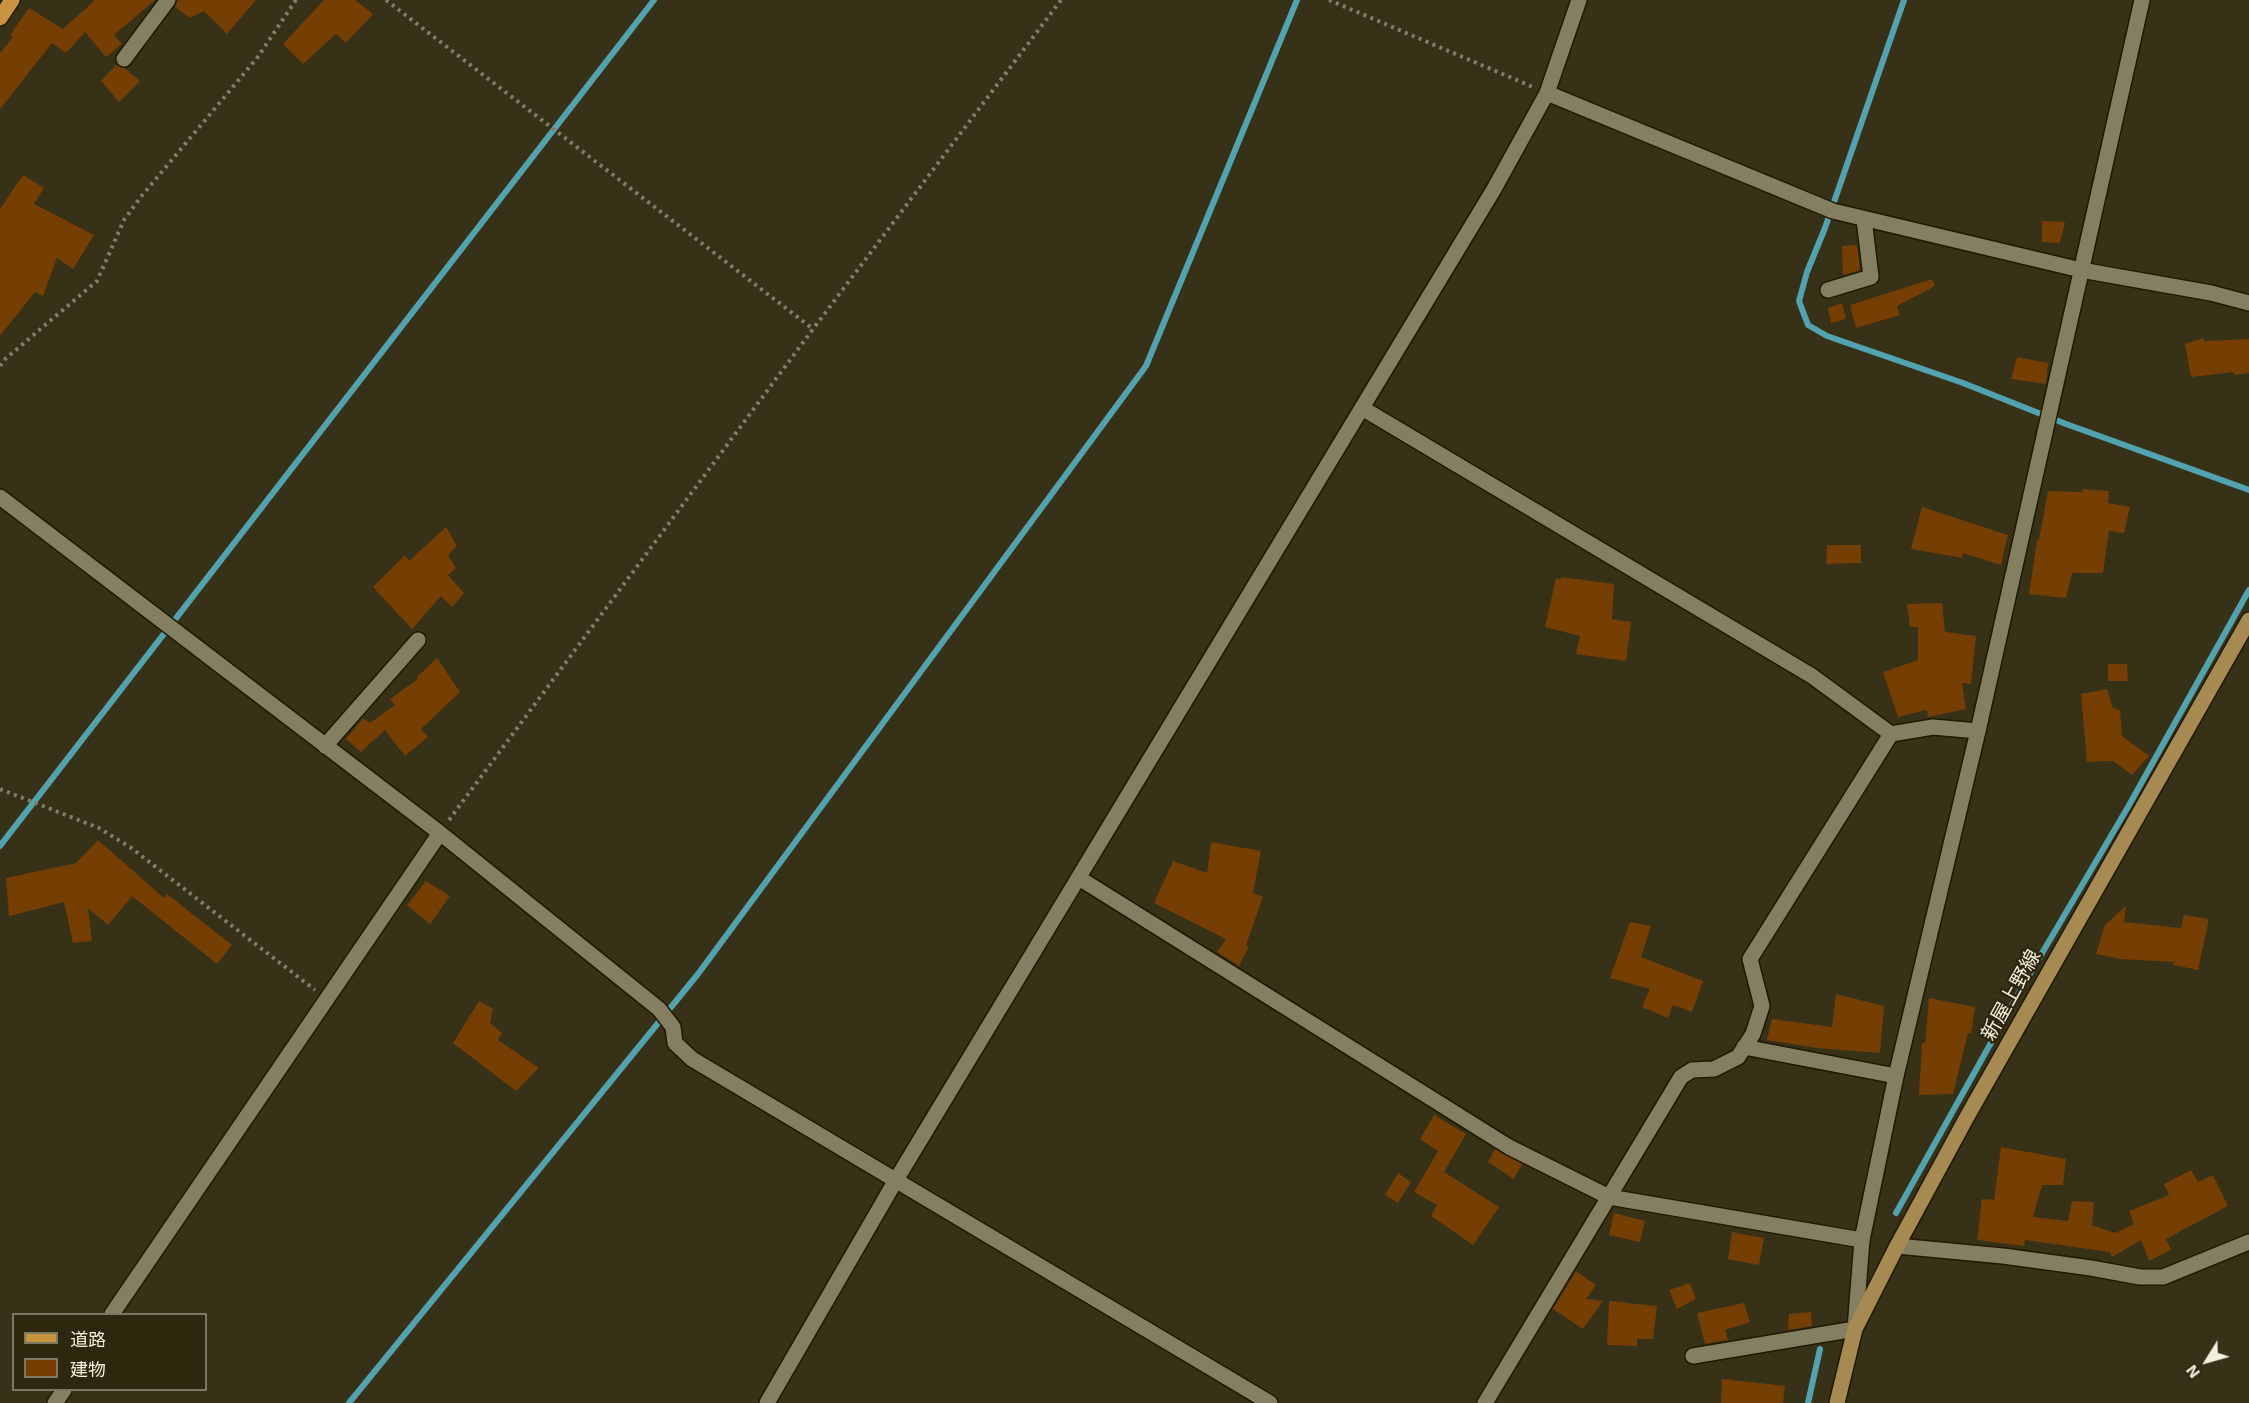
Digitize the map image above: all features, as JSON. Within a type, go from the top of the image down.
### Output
[{"type":"main road","points":[[0,18],[12,0]]},
{"type":"main road","name":"新屋上野線","points":[[1838,1403],[1855,1329],[1897,1246],[2031,1003],[2249,620]]},
{"type":"street","points":[[124,59],[168,0]]},
{"type":"street","points":[[767,1403],[896,1180],[1488,199],[1547,93],[1579,0]]},
{"type":"street","points":[[1693,1356],[1855,1329],[1862,1240],[1896,1076],[1978,731],[2142,0]]},
{"type":"street","points":[[1547,93],[1833,211],[2081,270],[2211,293],[2249,303]]},
{"type":"street","points":[[1828,290],[1871,277],[1864,219]]},
{"type":"street","points":[[1362,408],[1812,676],[1891,734],[1934,727],[1978,731]]},
{"type":"street","points":[[0,497],[440,833],[659,1009],[673,1028],[675,1043],[692,1059],[1270,1403]]},
{"type":"street","points":[[325,746],[418,640]]},
{"type":"street","points":[[1485,1403],[1681,1077],[1692,1070],[1714,1070],[1738,1057],[1753,1034],[1762,1006],[1750,959],[1891,734]]},
{"type":"street","points":[[113,1313],[440,833]]},
{"type":"street","points":[[1079,878],[1509,1147],[1609,1197],[1862,1240]]},
{"type":"street","points":[[1744,1047],[1896,1076]]},
{"type":"street","points":[[1897,1246],[2002,1256],[2140,1277],[2163,1277],[2249,1242]]},
{"type":"path","points":[[0,366],[4,360],[97,281],[124,220],[257,58],[296,0]]},
{"type":"path","points":[[386,0],[813,329]]},
{"type":"path","points":[[440,833],[813,329],[1061,0]]},
{"type":"path","points":[[1329,0],[1547,93]]},
{"type":"path","points":[[0,789],[99,828],[130,847],[327,1000]]},
{"type":"building","points":[[95,0],[155,0],[114,35],[122,44],[106,57],[85,32],[66,53],[52,43],[0,109],[0,53],[13,37],[10,35],[29,8],[63,29]]},
{"type":"building","points":[[178,0],[256,0],[227,34],[204,11],[190,18],[175,7]]},
{"type":"building","points":[[324,0],[355,0],[373,14],[346,43],[336,34],[303,64],[283,44]]},
{"type":"building","points":[[116,65],[125,68],[140,81],[119,102],[101,81]]},
{"type":"building","points":[[23,175],[44,188],[34,204],[94,235],[73,269],[57,258],[43,296],[35,292],[0,336],[0,209]]},
{"type":"building","points":[[2042,221],[2065,222],[2060,243],[2042,242]]},
{"type":"building","points":[[1857,245],[1860,270],[1843,275],[1842,246]]},
{"type":"building","points":[[1932,279],[1935,286],[1897,306],[1900,315],[1856,328],[1850,305]]},
{"type":"building","points":[[1842,303],[1846,319],[1831,323],[1828,308]]},
{"type":"building","points":[[2204,338],[2204,341],[2249,339],[2249,373],[2234,375],[2234,372],[2191,377],[2185,344]]},
{"type":"building","points":[[2017,357],[2048,363],[2046,384],[2011,379]]},
{"type":"building","points":[[2083,489],[2109,491],[2108,503],[2130,507],[2124,533],[2109,531],[2103,573],[2072,573],[2066,598],[2029,594],[2037,540],[2039,540],[2048,491],[2082,492]]},
{"type":"building","points":[[1922,507],[2008,535],[2001,565],[1963,553],[1962,558],[1911,549]]},
{"type":"building","points":[[446,527],[457,546],[448,555],[456,568],[448,575],[464,593],[452,607],[441,596],[412,629],[373,587],[405,555],[409,561]]},
{"type":"building","points":[[1827,545],[1861,545],[1861,563],[1826,564]]},
{"type":"building","points":[[1561,577],[1614,584],[1612,619],[1631,622],[1626,661],[1576,654],[1580,636],[1545,627],[1556,578],[1560,580]]},
{"type":"building","points":[[1942,603],[1945,632],[1976,636],[1971,684],[1962,683],[1966,709],[1928,717],[1927,710],[1898,717],[1883,672],[1918,660],[1918,627],[1910,627],[1907,604]]},
{"type":"building","points":[[437,658],[460,692],[421,729],[428,737],[405,756],[385,730],[361,752],[346,739],[363,718],[370,723],[395,705],[390,699],[418,679],[417,677]]},
{"type":"building","points":[[2108,664],[2127,664],[2128,681],[2108,681]]},
{"type":"building","points":[[2107,689],[2113,708],[2120,710],[2122,736],[2149,756],[2132,775],[2113,761],[2087,762],[2081,694]]},
{"type":"building","points":[[98,840],[164,898],[167,894],[232,945],[217,964],[132,896],[108,925],[88,908],[92,941],[73,943],[64,902],[9,916],[6,878],[76,863]]},
{"type":"building","points":[[1211,842],[1261,851],[1253,893],[1263,897],[1246,945],[1249,946],[1239,966],[1217,952],[1226,939],[1154,903],[1173,861],[1207,873]]},
{"type":"building","points":[[426,881],[450,896],[430,924],[407,905]]},
{"type":"building","points":[[2126,906],[2124,922],[2181,928],[2184,915],[2209,919],[2198,970],[2173,965],[2174,962],[2121,959],[2096,954],[2105,925]]},
{"type":"building","points":[[1630,922],[1651,926],[1641,957],[1703,981],[1692,1012],[1673,1005],[1668,1018],[1642,1007],[1650,989],[1610,978]]},
{"type":"building","points":[[1836,994],[1884,1006],[1880,1053],[1817,1048],[1767,1040],[1772,1019],[1832,1027]]},
{"type":"building","points":[[1929,998],[1975,1007],[1971,1034],[1968,1033],[1953,1094],[1919,1095],[1922,1043],[1925,1043]]},
{"type":"building","points":[[479,1001],[493,1009],[490,1023],[502,1033],[498,1040],[539,1068],[516,1091],[453,1043]]},
{"type":"building","points":[[1434,1115],[1466,1134],[1444,1172],[1499,1207],[1473,1245],[1431,1216],[1437,1205],[1414,1192],[1438,1151],[1420,1139]]},
{"type":"building","points":[[2001,1147],[2066,1159],[2063,1185],[2042,1185],[2033,1217],[2068,1221],[2072,1201],[2094,1202],[2092,1225],[2115,1233],[2134,1224],[2129,1211],[2169,1195],[2164,1184],[2191,1170],[2198,1182],[2213,1175],[2228,1206],[2166,1239],[2171,1250],[2149,1261],[2141,1240],[2112,1257],[2110,1252],[2025,1240],[2024,1246],[1977,1240],[1982,1199],[1994,1200]]},
{"type":"building","points":[[1495,1149],[1522,1164],[1514,1179],[1488,1162]]},
{"type":"building","points":[[1398,1173],[1411,1182],[1398,1203],[1385,1195]]},
{"type":"building","points":[[1614,1213],[1645,1221],[1640,1242],[1609,1235]]},
{"type":"building","points":[[1732,1232],[1764,1238],[1759,1265],[1728,1259]]},
{"type":"building","points":[[1576,1271],[1596,1285],[1586,1299],[1603,1301],[1583,1329],[1553,1309]]},
{"type":"building","points":[[1690,1283],[1696,1299],[1677,1309],[1669,1290]]},
{"type":"building","points":[[1609,1301],[1657,1306],[1653,1339],[1637,1339],[1637,1346],[1607,1345]]},
{"type":"building","points":[[1744,1303],[1750,1322],[1725,1330],[1728,1340],[1705,1344],[1697,1313]]},
{"type":"building","points":[[1811,1312],[1812,1326],[1788,1330],[1789,1314]]},
{"type":"building","points":[[1722,1379],[1785,1386],[1783,1403],[1721,1403]]},
{"type":"waterway","points":[[0,846],[654,0]]},
{"type":"waterway","points":[[349,1403],[698,974],[1146,366],[1297,0]]},
{"type":"waterway","points":[[1904,0],[1825,228],[1807,272],[1799,301],[1808,325],[1827,336],[1963,383],[2066,424],[2249,490]]},
{"type":"waterway","points":[[1896,1213],[2249,590]]},
{"type":"waterway","points":[[1808,1403],[1820,1349]]}]
